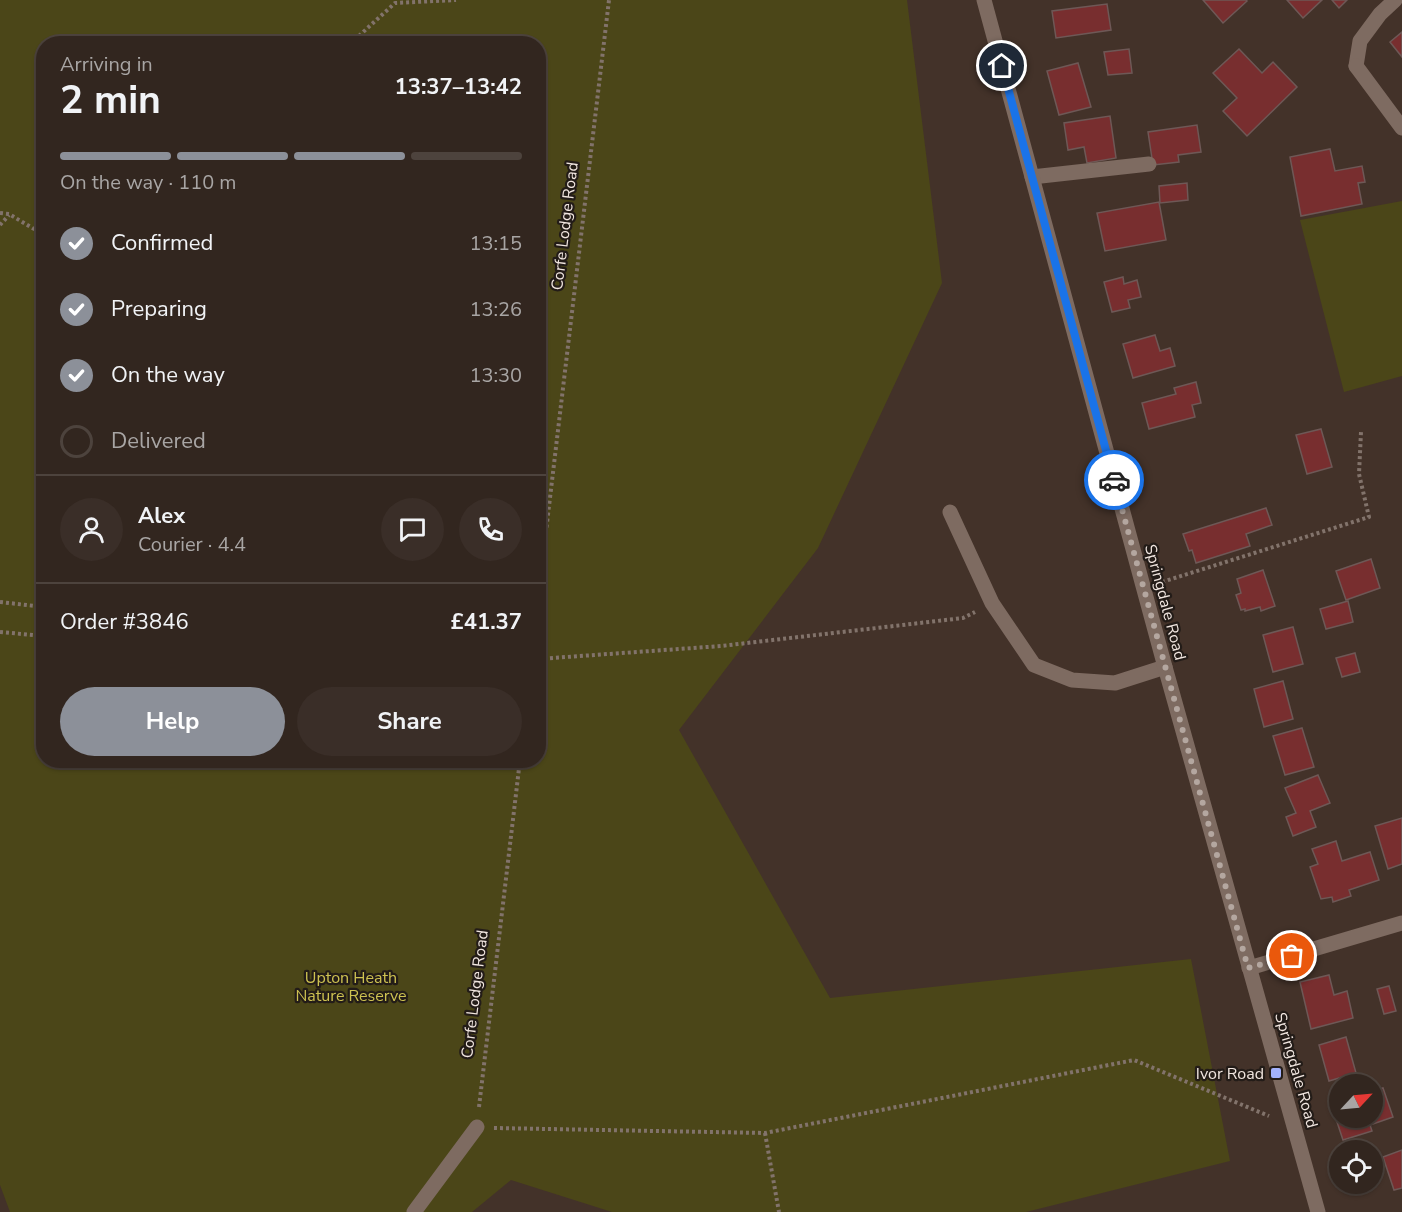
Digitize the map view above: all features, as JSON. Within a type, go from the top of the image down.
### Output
[{"type":"street","name":"Springdale Road","points":[[984,0],[1165,668],[1318,1212]]},
{"type":"street","points":[[1395,0],[1380,14],[1360,41],[1356,66],[1402,128]]},
{"type":"street","points":[[1032,177],[1149,164]]},
{"type":"street","points":[[950,512],[993,603],[1034,665],[1071,680],[1115,683],[1165,668]]},
{"type":"street","points":[[1248,968],[1402,923]]},
{"type":"street","points":[[414,1212],[477,1127]]},
{"type":"path","points":[[360,36],[395,3],[456,0]]},
{"type":"path","name":"Corfe Lodge Road","points":[[546,532],[609,0]]},
{"type":"path","points":[[0,213],[9,214],[36,230]]},
{"type":"path","points":[[0,225],[9,214]]},
{"type":"path","points":[[1144,588],[1369,517],[1359,474],[1361,432]]},
{"type":"path","points":[[0,602],[36,606]]},
{"type":"path","points":[[546,658],[721,646],[963,618],[993,603]]},
{"type":"path","points":[[0,632],[36,635]]},
{"type":"path","name":"Corfe Lodge Road","points":[[477,1127],[519,768]]},
{"type":"path","points":[[477,1127],[765,1133],[1134,1060],[1295,1127]]},
{"type":"path","points":[[765,1133],[779,1212]]},
{"type":"green space","name":"Upton Heath Nature Reserve","points":[[0,0],[907,0],[942,283],[818,548],[679,730],[830,998],[1191,959],[1230,1161],[1026,1212],[612,1212],[511,1180],[472,1212],[10,1212],[0,1185]]},
{"type":"green space","points":[[1402,201],[1402,376],[1344,392],[1300,220]]},
{"type":"building","points":[[1203,0],[1246,0],[1247,1],[1223,23]]},
{"type":"building","points":[[1287,0],[1322,0],[1303,18]]},
{"type":"building","points":[[1332,0],[1347,0],[1339,8]]},
{"type":"building","points":[[1107,4],[1111,30],[1056,38],[1052,11]]},
{"type":"building","points":[[1402,32],[1402,57],[1390,42]]},
{"type":"building","points":[[1129,49],[1132,73],[1108,75],[1104,52]]},
{"type":"building","points":[[1239,49],[1262,73],[1273,62],[1297,87],[1247,136],[1223,111],[1237,98],[1213,73]]},
{"type":"building","points":[[1078,63],[1091,107],[1059,115],[1047,71]]},
{"type":"building","points":[[1110,116],[1116,158],[1087,163],[1084,147],[1068,150],[1064,123]]},
{"type":"building","points":[[1197,125],[1201,152],[1178,155],[1179,162],[1153,165],[1148,132]]},
{"type":"building","points":[[1330,149],[1335,171],[1362,166],[1365,182],[1358,183],[1362,204],[1301,216],[1290,157]]},
{"type":"building","points":[[1187,183],[1188,200],[1160,203],[1159,186]]},
{"type":"building","points":[[1159,202],[1166,240],[1105,251],[1097,213]]},
{"type":"building","points":[[1123,277],[1124,284],[1137,280],[1141,297],[1128,300],[1130,308],[1112,312],[1104,282]]},
{"type":"building","points":[[1155,335],[1160,351],[1170,348],[1175,366],[1133,378],[1123,344]]},
{"type":"building","points":[[1196,382],[1201,403],[1192,405],[1195,417],[1149,429],[1142,403],[1176,394],[1174,388]]},
{"type":"building","points":[[1321,429],[1332,467],[1307,474],[1296,435]]},
{"type":"building","points":[[1266,508],[1272,525],[1246,534],[1250,546],[1196,563],[1183,534]]},
{"type":"building","points":[[1371,559],[1380,588],[1346,600],[1336,571]]},
{"type":"building","points":[[1263,570],[1275,606],[1261,611],[1260,607],[1241,610],[1236,595],[1241,593],[1237,579]]},
{"type":"building","points":[[1348,601],[1353,622],[1326,629],[1320,609]]},
{"type":"building","points":[[1293,627],[1303,664],[1273,672],[1263,635]]},
{"type":"building","points":[[1355,653],[1360,672],[1342,677],[1336,658]]},
{"type":"building","points":[[1283,681],[1293,719],[1264,727],[1254,689]]},
{"type":"building","points":[[1302,728],[1314,767],[1285,775],[1273,736]]},
{"type":"building","points":[[1318,775],[1330,803],[1310,811],[1316,827],[1293,836],[1286,817],[1296,813],[1285,788]]},
{"type":"building","points":[[1402,818],[1402,864],[1388,869],[1375,826]]},
{"type":"building","points":[[1336,841],[1342,861],[1370,852],[1379,880],[1349,890],[1351,896],[1333,902],[1332,897],[1321,899],[1310,867],[1318,864],[1312,849]]},
{"type":"building","points":[[1329,975],[1334,995],[1347,991],[1353,1018],[1311,1029],[1300,982]]},
{"type":"building","points":[[1389,986],[1396,1011],[1384,1014],[1377,989]]},
{"type":"building","points":[[1346,1037],[1356,1073],[1329,1074],[1329,1081],[1319,1045]]},
{"type":"building","points":[[1383,1088],[1393,1117],[1383,1120]]},
{"type":"building","points":[[1339,1128],[1371,1128],[1372,1131],[1343,1140]]},
{"type":"building","points":[[1402,1150],[1402,1188],[1394,1190],[1383,1157]]},
{"type":"way so far","points":[[1114,480],[1248,968],[1292,956]]},
{"type":"place","name":"Ivor Road","points":[[1276,1073]]},
{"type":"route","points":[[1002,66],[1114,480]]}]
